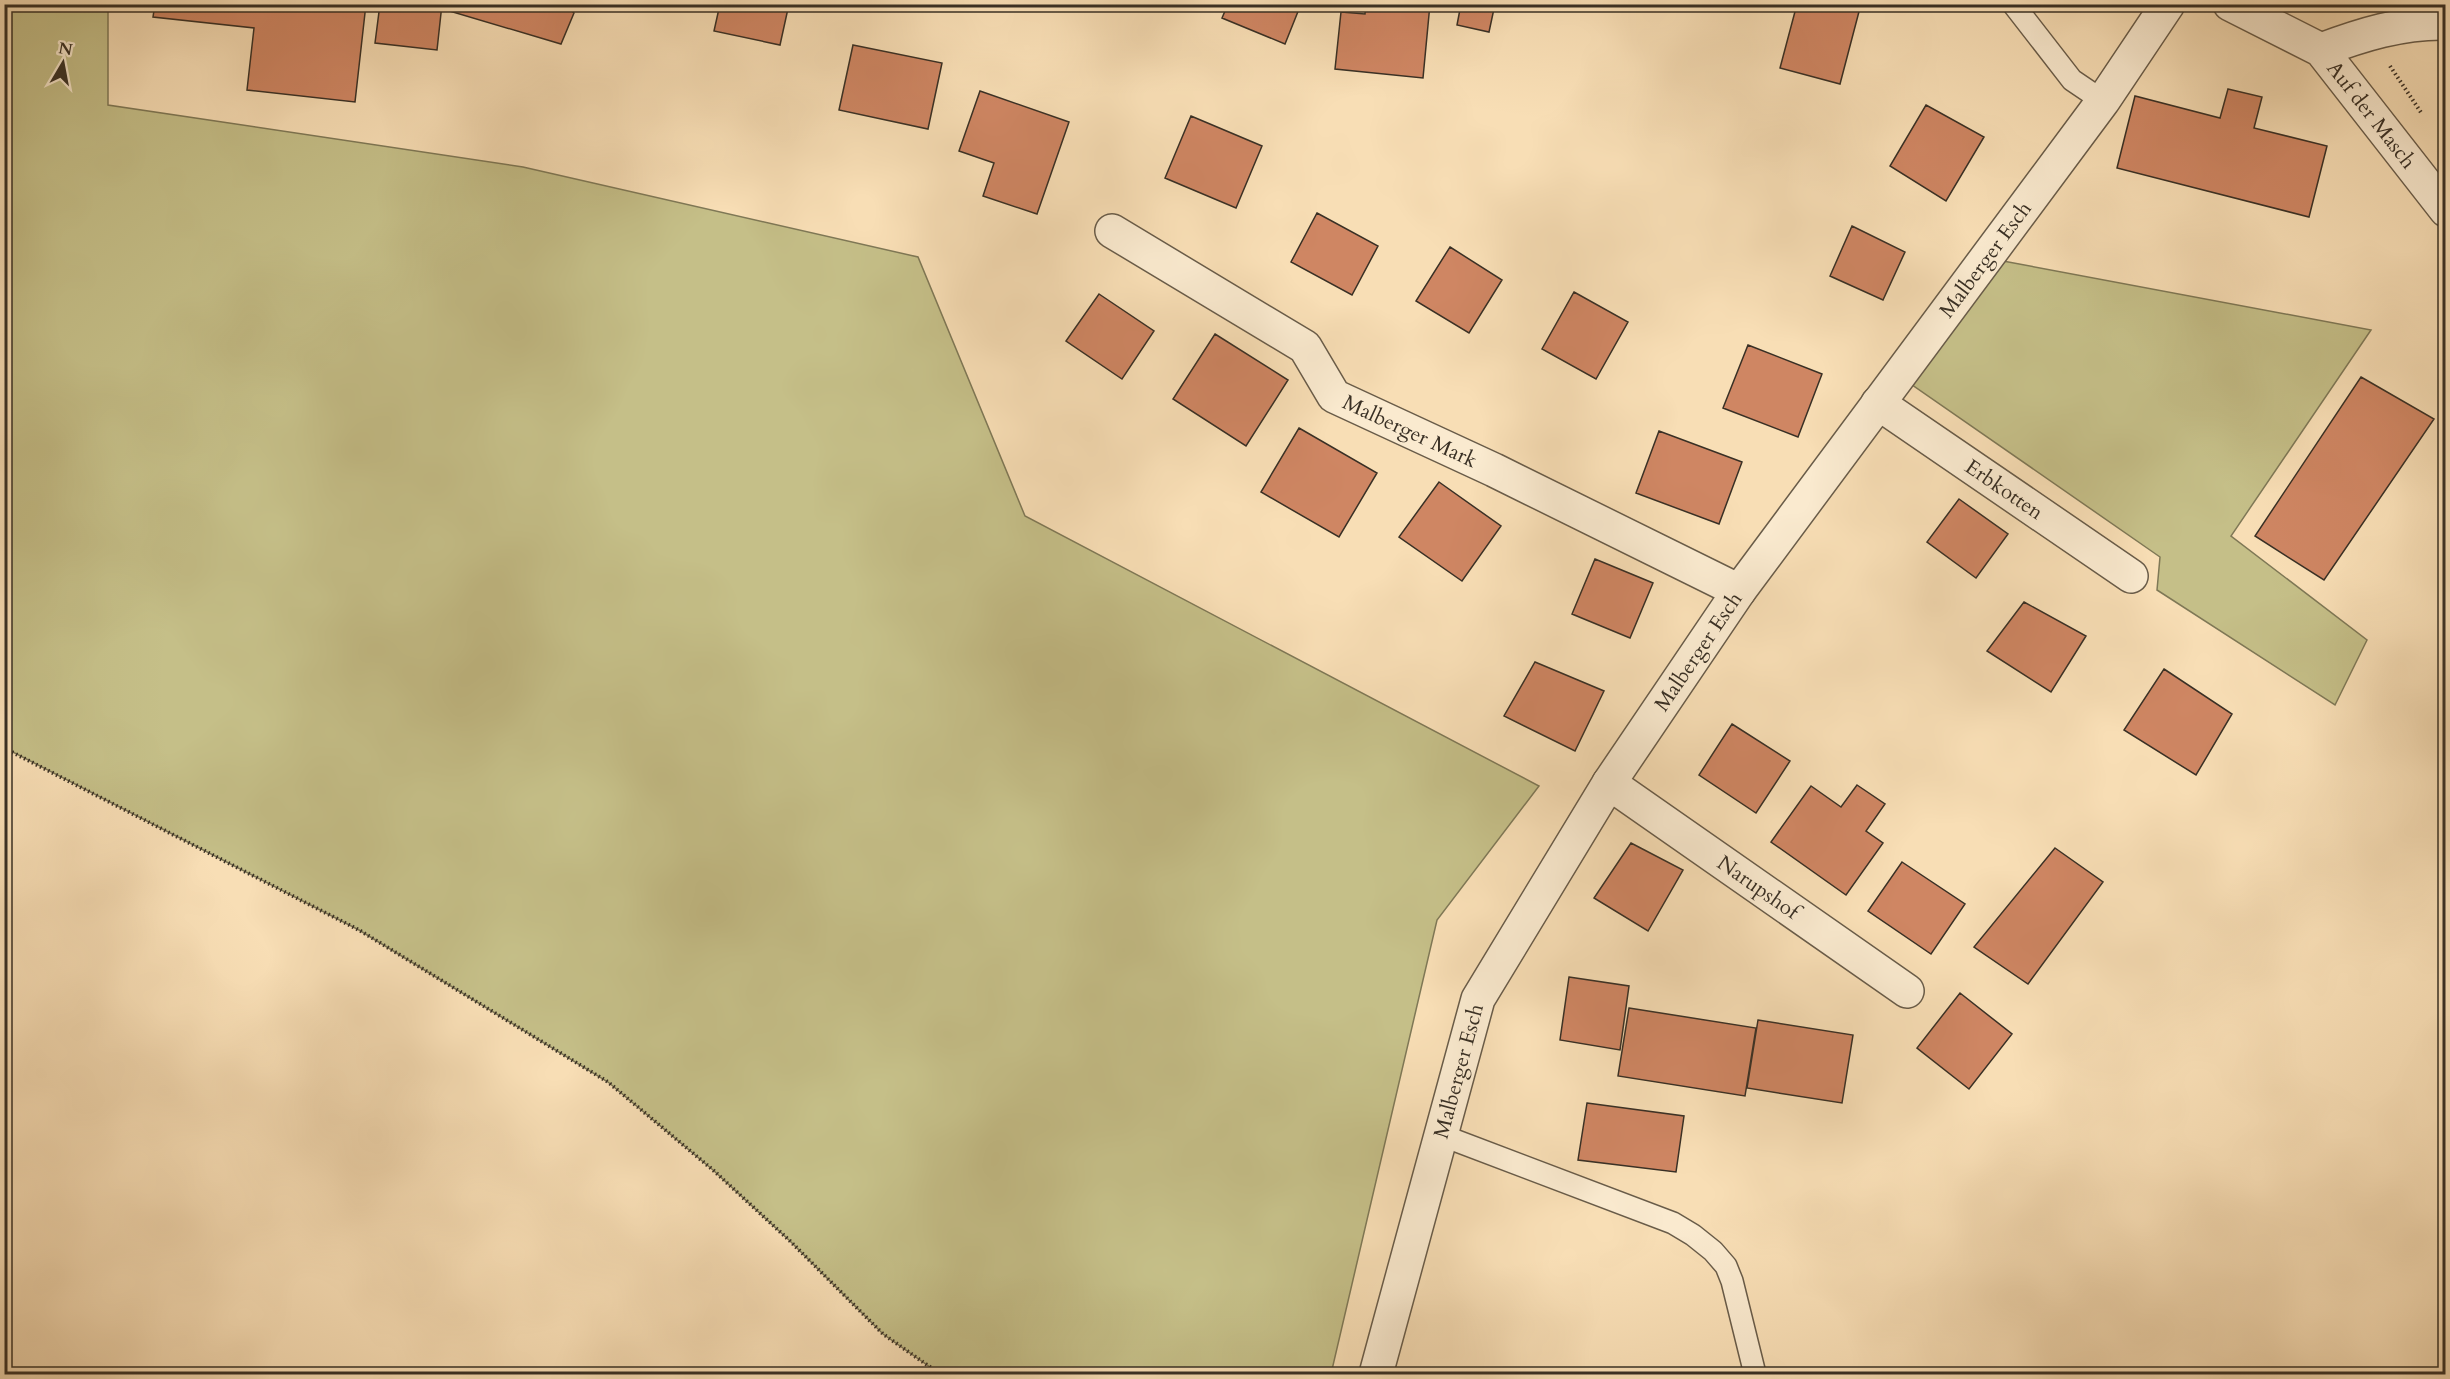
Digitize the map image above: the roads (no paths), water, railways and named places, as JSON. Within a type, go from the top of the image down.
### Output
[{"type":"street","name":"Malberger Esch","points":[[1376,1374],[1478,999],[1609,783],[1739,591],[2103,101],[2168,4]]},
{"type":"street","points":[[2230,4],[2321,50],[2368,33],[2429,23],[2445,23]]},
{"type":"street","name":"Auf der Masch","points":[[2321,50],[2445,210]]},
{"type":"street","name":"Malberger Mark","points":[[1112,231],[1305,347],[1334,396],[1494,470],[1739,591]]},
{"type":"street","name":"Erbkotten","points":[[1878,403],[2131,576]]},
{"type":"street","name":"Narupshof","points":[[1609,783],[1907,991]]},
{"type":"lane","points":[[2013,4],[2072,80],[2103,101]]},
{"type":"lane","points":[[1441,1135],[1657,1215],[1693,1235],[1713,1251],[1726,1266],[1732,1281],[1755,1374]]}]
